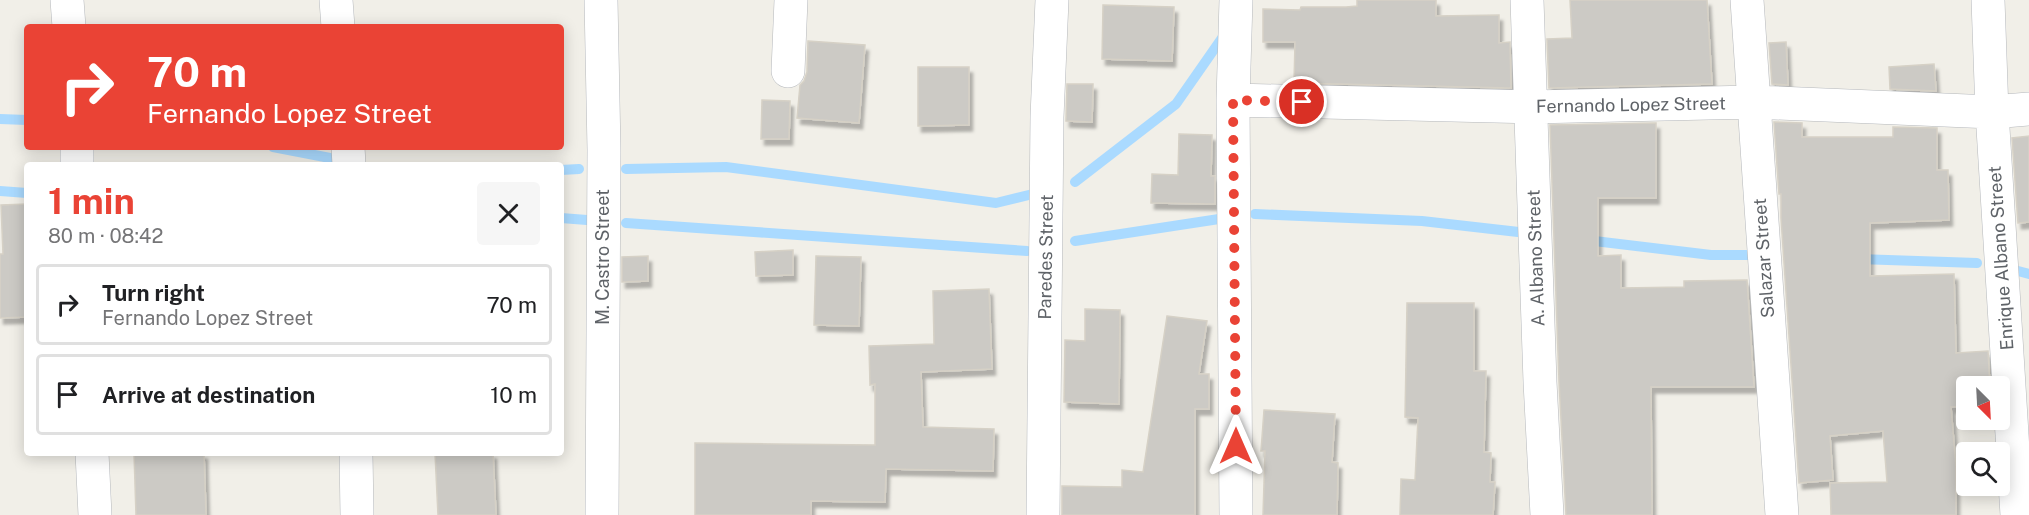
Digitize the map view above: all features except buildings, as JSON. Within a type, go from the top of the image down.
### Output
[{"type":"street","points":[[67,0],[69,24]]},
{"type":"street","points":[[336,0],[338,24]]},
{"type":"street","name":"M. Castro Street","points":[[601,0],[604,150],[602,515]]},
{"type":"street","points":[[788,71],[791,0]]},
{"type":"street","name":"Paredes Street","points":[[1043,515],[1047,117],[1052,0]]},
{"type":"street","points":[[1236,0],[1233,100],[1236,515]]},
{"type":"street","name":"A. Albano Street","points":[[1527,0],[1540,382],[1547,515]]},
{"type":"street","name":"Salazar Street","points":[[1747,0],[1782,515]]},
{"type":"street","name":"Enrique Albano Street","points":[[1988,0],[1992,112],[2017,515]]},
{"type":"street","name":"Fernando Lopez Street","points":[[1233,100],[1532,107],[1753,102],[1992,112],[2029,110]]},
{"type":"street","points":[[92,456],[95,515]]},
{"type":"street","points":[[356,456],[357,515]]},
{"type":"waterway","points":[[1075,182],[1176,104],[1222,38]]},
{"type":"waterway","points":[[0,119],[24,120]]},
{"type":"waterway","points":[[289,150],[330,158]]},
{"type":"waterway","points":[[626,169],[726,167],[996,203],[1037,193]]},
{"type":"waterway","points":[[564,170],[579,169]]},
{"type":"waterway","points":[[0,191],[24,193]]},
{"type":"waterway","points":[[1255,214],[1422,221],[1527,233]]},
{"type":"waterway","points":[[564,218],[587,220]]},
{"type":"waterway","points":[[1075,241],[1219,219]]},
{"type":"waterway","points":[[626,223],[1027,251]]},
{"type":"waterway","points":[[1586,240],[1711,255],[1753,255]]},
{"type":"waterway","points":[[1858,259],[1977,263]]},
{"type":"waterway","points":[[2018,271],[2029,274]]},
{"type":"route","points":[[1236,446],[1233,100],[1302,102]]}]
